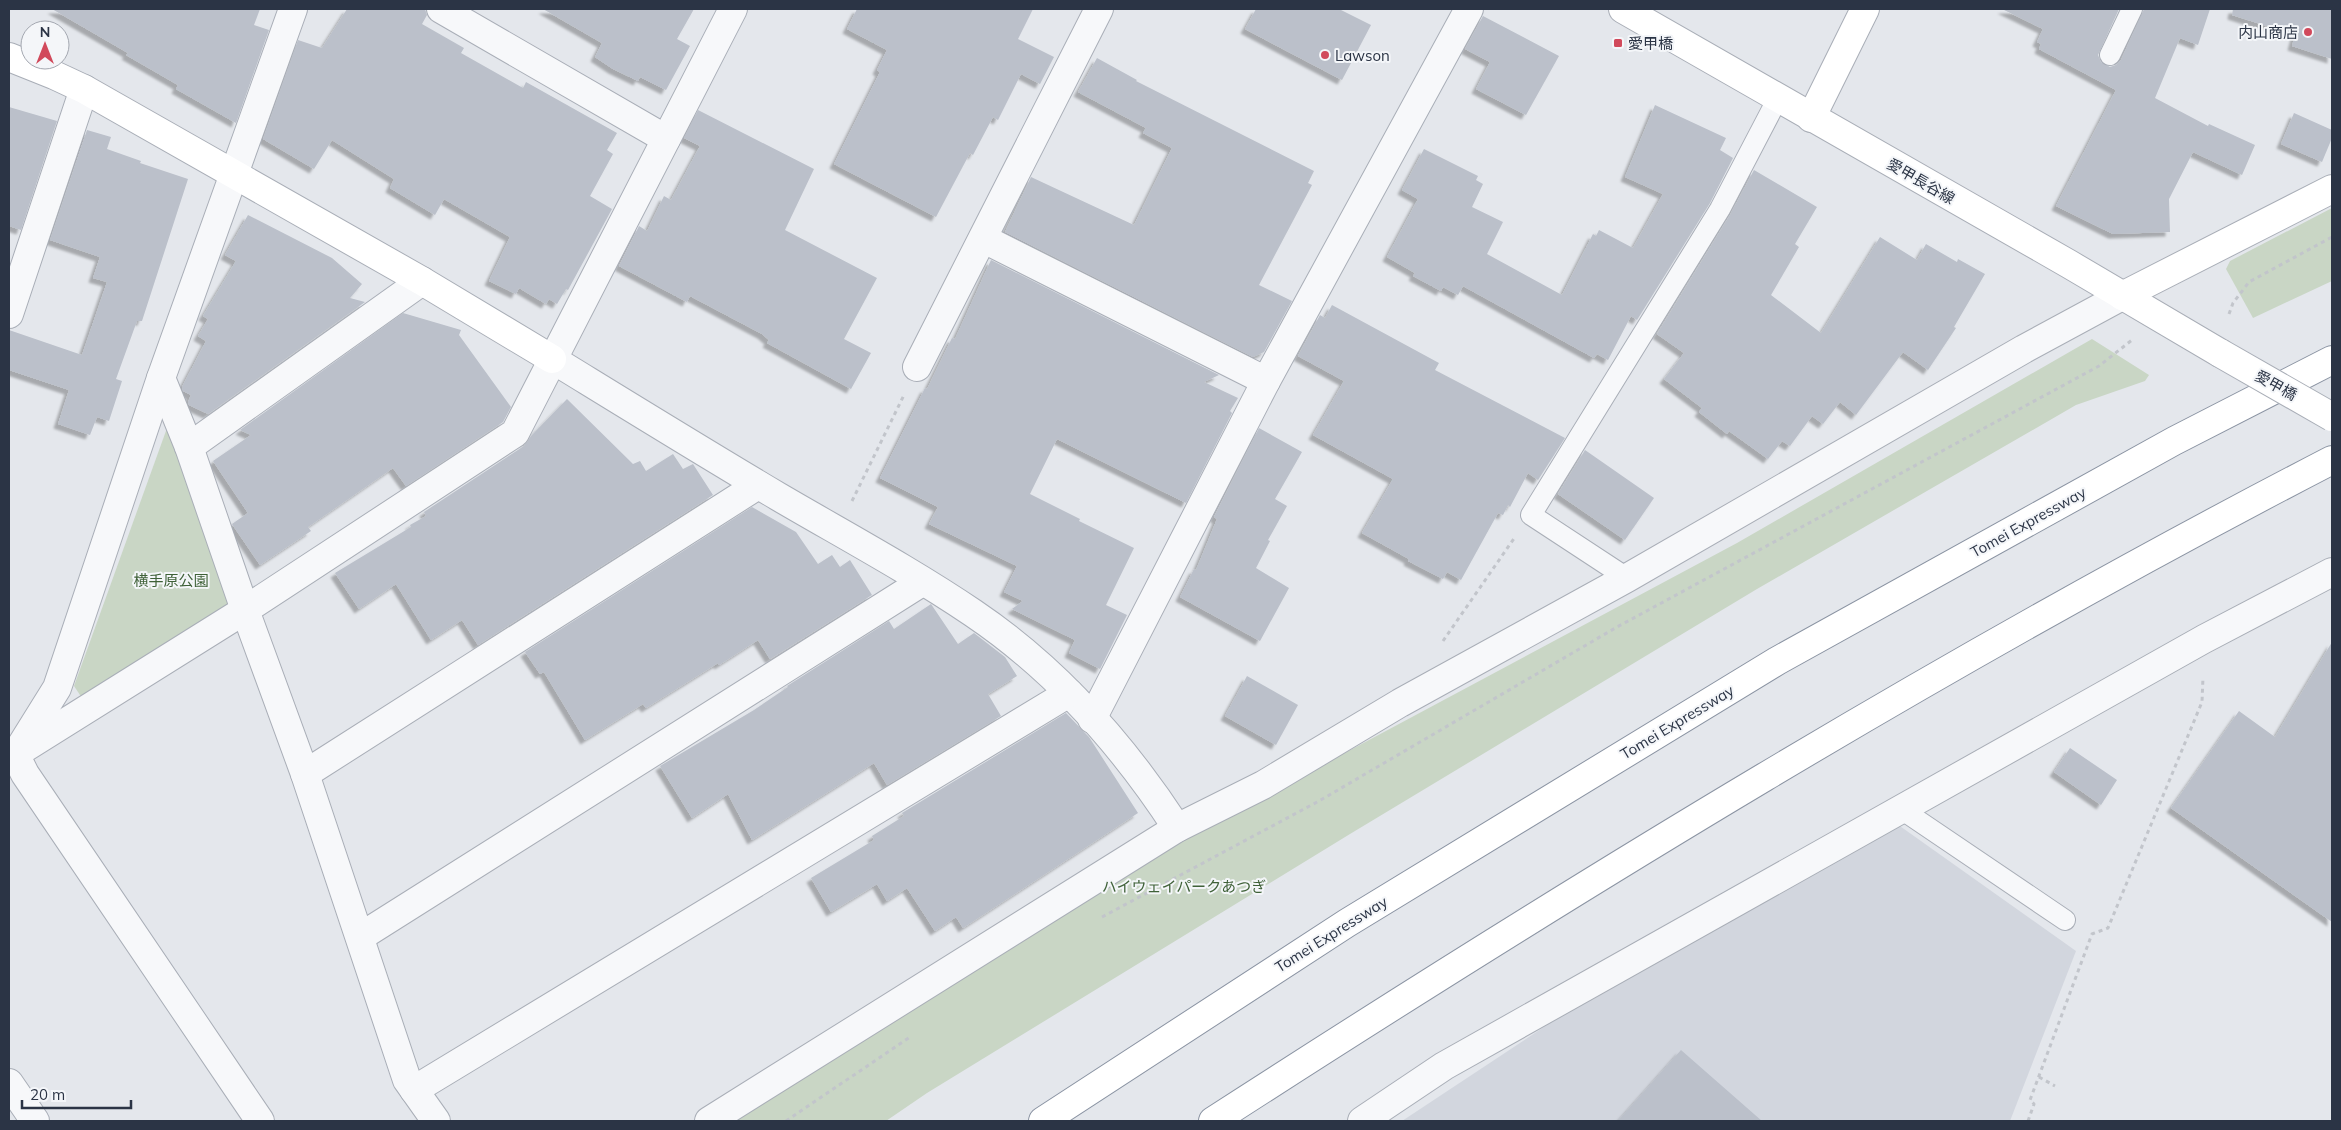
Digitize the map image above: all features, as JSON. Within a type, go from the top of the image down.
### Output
[{"type":"main road","name":"愛甲長谷線","points":[[1623,9],[2220,353]]},
{"type":"main road","points":[[1811,118],[1865,9]]},
{"type":"main road","points":[[9,58],[84,89],[422,281],[552,359]]},
{"type":"main road","points":[[2122,296],[2332,189]]},
{"type":"main road","name":"愛甲橋","points":[[2220,353],[2332,417]]},
{"type":"main road","name":"Tomei Expressway","points":[[1043,1121],[1346,923],[1777,661],[2174,441],[2332,360]]},
{"type":"main road","points":[[1213,1121],[1390,1007],[1798,756],[2216,520],[2332,460]]},
{"type":"street","points":[[12,757],[57,688],[161,378],[293,9]]},
{"type":"street","points":[[441,9],[666,139]]},
{"type":"street","points":[[12,757],[245,610],[515,433],[732,9]]},
{"type":"street","points":[[917,367],[984,239],[1099,9]]},
{"type":"street","points":[[1092,719],[1266,381],[1469,9]]},
{"type":"street","points":[[9,314],[84,89]]},
{"type":"street","points":[[984,239],[1266,381]]},
{"type":"street","points":[[189,447],[422,281]]},
{"type":"street","points":[[709,1121],[1177,828],[1263,785],[1400,703],[1627,578],[2024,348],[2122,296]]},
{"type":"street","points":[[552,359],[758,485],[974,613],[1025,652],[1069,692],[1118,746],[1147,782],[1177,828]]},
{"type":"street","points":[[161,378],[189,447],[245,610],[305,774],[407,1080],[436,1121]]},
{"type":"street","points":[[305,774],[758,485]]},
{"type":"street","points":[[1362,1121],[1444,1066],[2204,639],[2332,572]]},
{"type":"street","points":[[360,937],[922,582]]},
{"type":"street","points":[[414,1090],[1069,692]]},
{"type":"street","points":[[12,757],[260,1121]]},
{"type":"street","points":[[9,1083],[35,1121]]},
{"type":"lane","points":[[2110,55],[2132,9]]},
{"type":"lane","points":[[1627,578],[1531,515],[1720,209],[1778,98]]},
{"type":"lane","points":[[1901,809],[2065,920]]},
{"type":"path","points":[[2229,314],[2234,303],[2249,282],[2332,237]]},
{"type":"path","points":[[1097,919],[1319,801],[1617,626],[2099,366],[2133,340]]},
{"type":"path","points":[[837,531],[917,367]]},
{"type":"path","points":[[1440,646],[1531,515]]},
{"type":"path","points":[[2028,1121],[2034,1104],[2030,1100],[2092,934],[2108,928],[2202,702],[2204,639]]},
{"type":"path","points":[[786,1121],[915,1034]]},
{"type":"path","points":[[2039,1077],[2054,1086]]},
{"type":"shaded area","points":[[1897,824],[2076,951],[2010,1121],[1402,1121],[1550,1023]]},
{"type":"green space","points":[[2332,208],[2332,281],[2253,318],[2226,269],[2230,261]]},
{"type":"green space","name":"ハイウェイパークあつぎ","points":[[2092,339],[2149,375],[2145,381],[2076,405],[1757,589],[1350,834],[927,1093],[886,1121],[732,1121],[1171,846],[1737,543]]},
{"type":"green space","name":"横手原公園","points":[[171,417],[238,605],[84,701],[74,686]]},
{"type":"building","points":[[52,9],[260,9],[254,25],[269,30],[236,123],[176,89],[178,85],[126,55],[128,53]]},
{"type":"building","points":[[347,9],[425,9],[427,15],[422,24],[464,48],[461,53],[523,88],[526,82],[617,133],[607,150],[613,154],[590,196],[612,209],[568,290],[566,289],[557,304],[549,299],[546,304],[519,288],[516,294],[489,281],[510,237],[444,199],[435,215],[390,188],[394,179],[332,140],[314,169],[263,139],[298,40],[322,48]]},
{"type":"building","points":[[543,9],[694,9],[677,39],[690,46],[666,90],[640,77],[638,81],[613,69],[595,57],[602,43]]},
{"type":"building","points":[[857,9],[1033,9],[1018,39],[1054,57],[1040,84],[1021,74],[998,120],[993,117],[973,155],[970,153],[936,217],[834,164],[880,72],[877,70],[887,50],[847,29]]},
{"type":"building","name":"Lawson","points":[[1256,9],[1339,9],[1371,25],[1342,80],[1245,29]]},
{"type":"building","points":[[2002,9],[2119,9],[2098,55],[2101,62],[2110,67],[2116,65],[2121,60],[2144,9],[2210,9],[2198,45],[2180,38],[2155,98],[2208,126],[2209,124],[2255,145],[2242,175],[2193,152],[2169,199],[2170,232],[2113,234],[2056,206],[2116,90],[2039,49],[2041,44],[2037,42],[2043,29]]},
{"type":"building","name":"内山商店","points":[[2233,9],[2332,9],[2332,59],[2292,46],[2295,35],[2232,15]]},
{"type":"building","points":[[1483,16],[1559,56],[1526,115],[1476,89],[1490,62],[1465,49]]},
{"type":"building","points":[[1097,58],[1136,81],[1314,171],[1308,183],[1312,185],[1259,285],[1292,301],[1264,352],[1253,357],[1005,232],[1031,177],[1134,225],[1172,148],[1143,133],[1146,128],[1078,92]]},
{"type":"building","points":[[1655,105],[1726,138],[1720,150],[1733,158],[1710,203],[1637,320],[1631,316],[1608,360],[1597,354],[1594,358],[1463,286],[1458,295],[1443,287],[1441,291],[1413,276],[1415,273],[1387,257],[1418,199],[1402,190],[1424,149],[1478,176],[1476,180],[1483,184],[1472,207],[1503,222],[1487,254],[1562,295],[1593,234],[1596,236],[1599,230],[1633,248],[1663,194],[1625,177]]},
{"type":"building","points":[[9,107],[57,121],[21,230],[9,226]]},
{"type":"building","points":[[698,110],[814,169],[785,230],[877,278],[844,339],[871,353],[851,389],[767,343],[769,340],[762,334],[690,296],[687,302],[619,266],[639,226],[647,231],[664,196],[671,200],[700,146],[684,138]]},
{"type":"building","points":[[2294,113],[2332,130],[2332,138],[2322,162],[2281,144]]},
{"type":"building","points":[[87,130],[111,137],[107,149],[141,161],[140,163],[188,179],[142,321],[137,321],[116,379],[122,381],[109,421],[97,417],[90,435],[58,424],[69,390],[9,370],[9,330],[82,355],[107,282],[93,278],[100,257],[50,240]]},
{"type":"building","points":[[1754,170],[1817,207],[1795,244],[1799,247],[1771,295],[1821,333],[1880,237],[1917,260],[1926,244],[1957,262],[1958,259],[1985,274],[1954,327],[1956,328],[1928,370],[1903,352],[1856,415],[1840,402],[1823,424],[1812,416],[1790,446],[1782,441],[1768,459],[1729,431],[1727,434],[1699,412],[1702,408],[1664,379],[1684,353],[1657,334],[1730,215]]},
{"type":"building","points":[[248,215],[332,258],[362,284],[350,298],[365,302],[208,414],[189,405],[188,402],[191,395],[183,391],[182,387],[206,341],[198,336],[208,319],[203,316],[236,261],[225,255]]},
{"type":"building","points":[[991,260],[1219,375],[1204,382],[1238,398],[1186,503],[1057,439],[1030,494],[1134,548],[1106,605],[1127,615],[1100,669],[1069,653],[1075,640],[1012,609],[1023,601],[1004,592],[1017,566],[929,524],[938,507],[880,478],[925,388],[927,389],[952,338],[955,339]]},
{"type":"building","points":[[1332,305],[1439,363],[1435,370],[1565,438],[1538,480],[1528,473],[1510,507],[1508,505],[1503,515],[1498,513],[1461,580],[1447,572],[1443,579],[1408,561],[1409,559],[1362,533],[1393,479],[1313,435],[1344,381],[1298,356],[1320,315],[1325,318]]},
{"type":"building","points":[[403,313],[461,330],[459,335],[511,407],[503,422],[406,486],[393,468],[308,527],[311,531],[260,565],[232,524],[248,513],[213,461],[251,435],[240,430]]},
{"type":"building","points":[[567,399],[633,464],[640,461],[646,471],[673,454],[683,469],[693,464],[713,495],[478,645],[462,620],[431,640],[396,584],[359,609],[335,573],[411,527],[410,525],[426,516],[424,512],[524,446],[532,435]]},
{"type":"building","points":[[1259,428],[1302,452],[1275,499],[1287,506],[1268,540],[1270,541],[1256,568],[1289,588],[1260,641],[1180,597],[1194,569],[1196,570],[1217,519],[1214,517]]},
{"type":"building","points":[[1585,450],[1654,498],[1625,540],[1558,494]]},
{"type":"building","points":[[752,507],[796,532],[818,564],[832,555],[840,567],[850,560],[872,595],[770,659],[758,640],[646,708],[643,704],[585,740],[544,672],[540,674],[525,652]]},
{"type":"building","points":[[931,604],[958,644],[974,633],[1005,657],[1017,676],[988,694],[1001,716],[887,785],[874,763],[752,840],[728,794],[692,818],[660,766],[754,710],[787,686],[889,621],[894,629]]},
{"type":"building","points":[[2332,642],[2332,922],[2171,808],[2239,711],[2275,737]]},
{"type":"building","points":[[1247,676],[1298,705],[1276,745],[1225,716]]},
{"type":"building","points":[[1066,713],[1089,737],[1138,813],[963,928],[956,917],[935,931],[907,888],[887,901],[877,884],[831,912],[811,878],[874,840],[872,836],[904,816],[902,813]]},
{"type":"building","points":[[2070,748],[2117,780],[2101,805],[2054,772]]},
{"type":"building","points":[[1681,1050],[1762,1121],[1618,1121]]},
{"type":"place","name":"内山商店","points":[[2308,32]]},
{"type":"place","name":"愛甲橋","points":[[1618,43]]},
{"type":"place","name":"Lawson","points":[[1325,55]]}]
